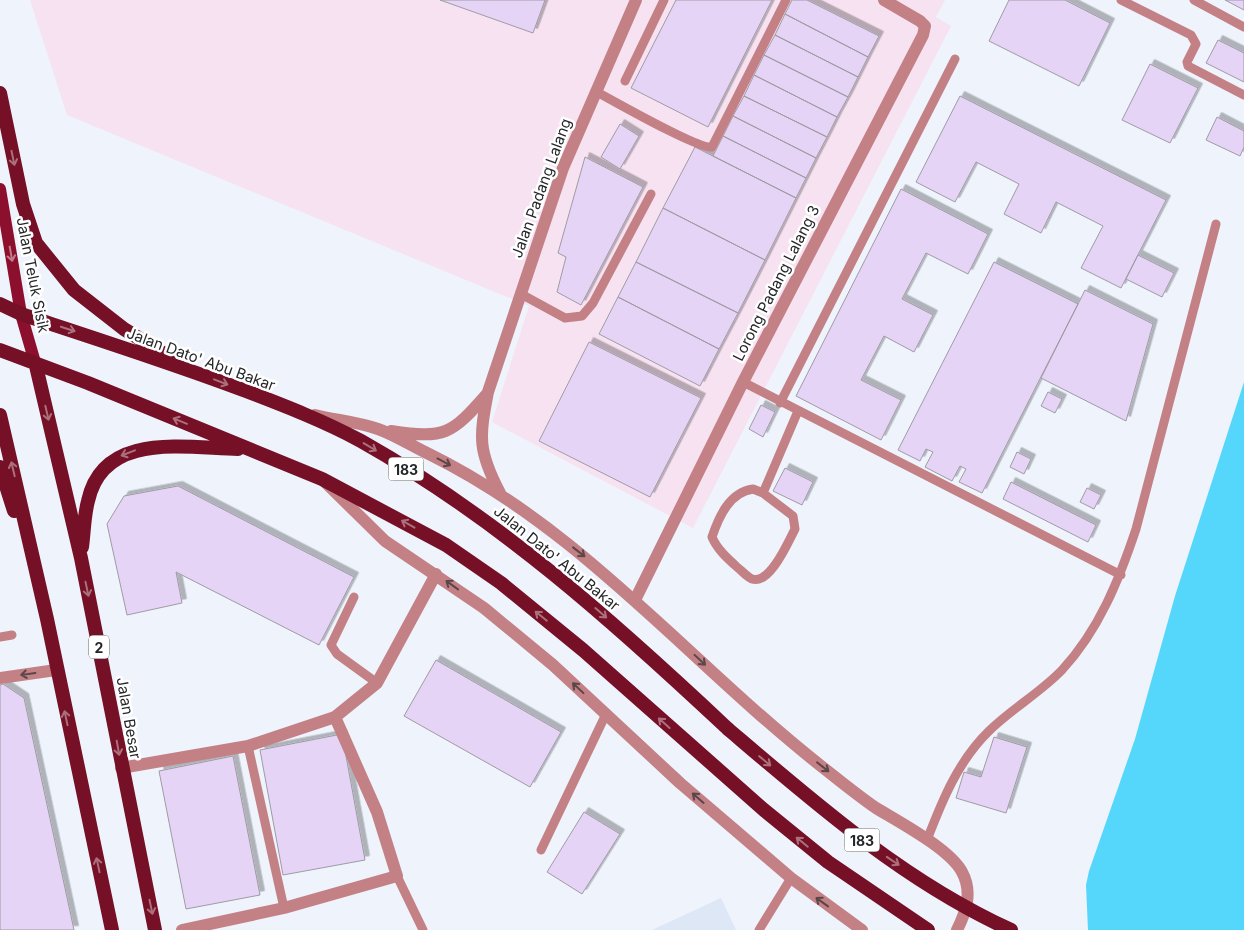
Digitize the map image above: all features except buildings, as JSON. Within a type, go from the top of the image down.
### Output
[{"type":"highway","points":[[0,93],[23,204],[36,243],[58,272],[98,310],[190,370]]},
{"type":"highway","name":"Jalan Dato' Abu Bakar","points":[[0,304],[21,314],[190,370],[300,412],[368,446],[467,508],[523,548],[648,654],[728,729],[868,844],[942,893],[1011,930]]},
{"type":"highway","points":[[0,350],[36,366]]},
{"type":"highway","name":"183","points":[[36,366],[88,383],[322,479],[446,545],[501,583],[582,650],[700,755],[828,862],[928,930]]},
{"type":"highway","name":"Jalan Besar","points":[[36,366],[81,558],[121,768],[155,930]]},
{"type":"highway","points":[[0,415],[47,619],[56,670],[112,930]]},
{"type":"highway","points":[[81,558],[88,500],[98,478],[114,458],[142,449],[246,449]]},
{"type":"highway","points":[[0,467],[47,619]]},
{"type":"main road","name":"Jalan Teluk Sisik","points":[[0,189],[21,314],[36,366]]},
{"type":"street","name":"Jalan Padang Lalang","points":[[500,493],[482,454],[480,429],[488,392],[563,168],[636,0]]},
{"type":"street","name":"Lorong Padang Lalang 3","points":[[634,600],[743,382],[924,31],[925,26],[920,21],[884,0]]},
{"type":"street","points":[[300,412],[378,429],[423,436],[448,431],[462,422],[488,392]]},
{"type":"street","points":[[378,429],[500,493],[585,557],[750,707],[820,765],[874,806],[927,840],[947,856],[962,872],[968,894],[965,914],[957,930]]},
{"type":"street","points":[[322,479],[385,541],[436,574],[507,627],[606,714],[680,783],[791,878],[862,930]]},
{"type":"street","points":[[121,768],[248,746],[335,717],[377,683],[436,574]]},
{"type":"street","points":[[0,678],[56,670]]},
{"type":"street","points":[[182,930],[284,908],[397,876],[377,812],[335,717]]},
{"type":"lane","points":[[625,81],[664,0]]},
{"type":"lane","points":[[595,91],[690,140],[707,148],[712,147],[786,0]]},
{"type":"lane","points":[[1121,0],[1191,35],[1196,44],[1187,62],[1188,66],[1244,95]]},
{"type":"lane","points":[[1194,0],[1244,27]]},
{"type":"lane","points":[[780,403],[955,59]]},
{"type":"lane","points":[[521,294],[565,318],[582,316],[593,303],[652,194]]},
{"type":"lane","points":[[927,840],[958,769],[989,731],[1041,690],[1063,669],[1104,610],[1121,575],[1136,529],[1216,224]]},
{"type":"lane","points":[[743,382],[780,403],[1121,575]]},
{"type":"lane","points":[[763,493],[798,411]]},
{"type":"lane","points":[[753,489],[763,493],[793,516],[795,529],[771,572],[762,579],[752,579],[715,546],[712,537],[733,496],[743,490],[753,489]]},
{"type":"lane","points":[[354,597],[331,646],[337,654],[377,683]]},
{"type":"lane","points":[[0,637],[12,635]]},
{"type":"lane","points":[[541,850],[606,714]]},
{"type":"lane","points":[[248,746],[284,908]]},
{"type":"lane","points":[[397,876],[423,930]]},
{"type":"lane","points":[[759,930],[791,878]]},
{"type":"shaded area","points":[[30,0],[945,0],[936,17],[951,26],[693,528],[492,422],[529,306],[67,115]]},
{"type":"shaded area","points":[[721,898],[736,930],[652,930]]},
{"type":"water","points":[[1244,382],[1244,930],[1088,930],[1086,885],[1089,871],[1135,739],[1175,596]]}]
